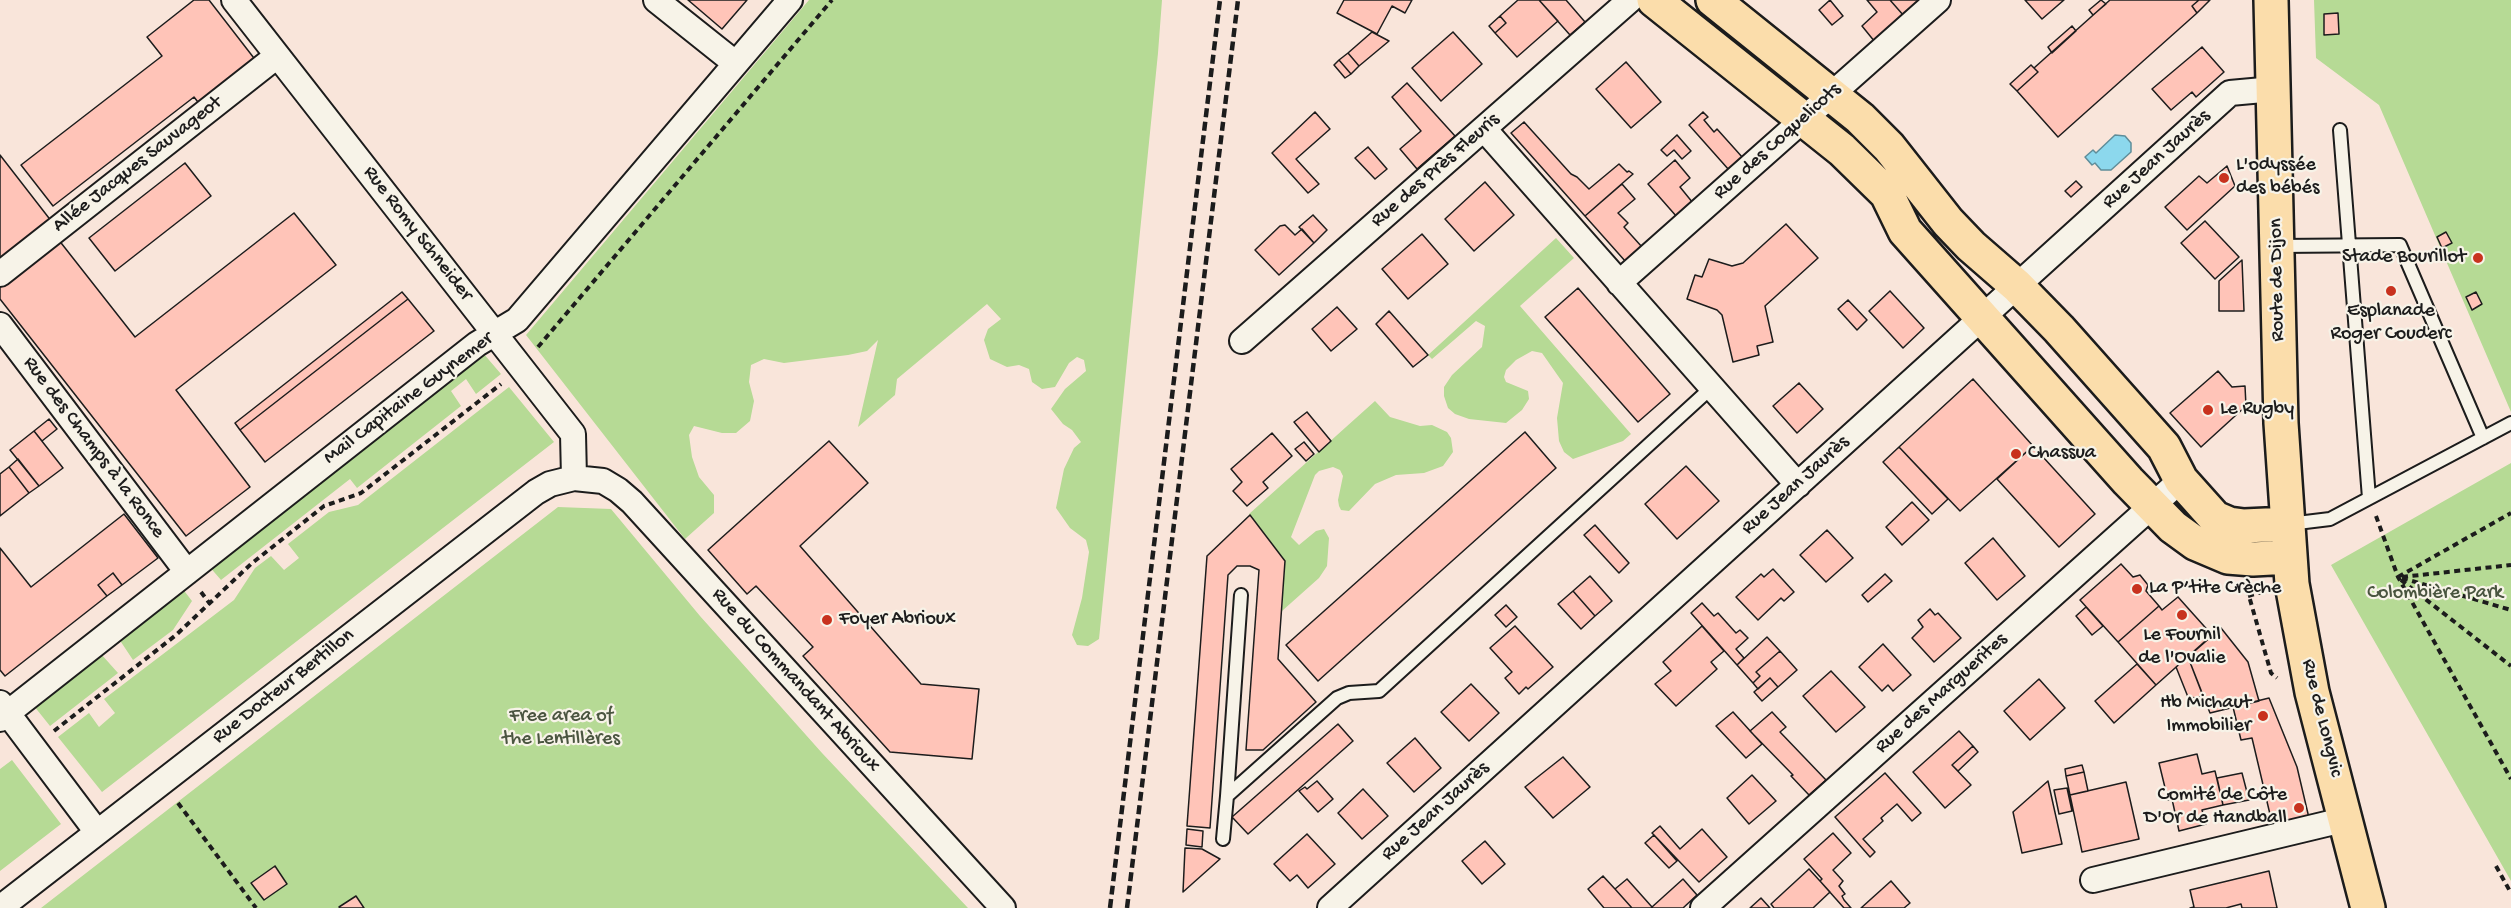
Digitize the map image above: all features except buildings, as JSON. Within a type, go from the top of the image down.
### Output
[{"type":"main road","points":[[1654,0],[1842,150],[1887,194],[1901,226],[2152,506],[2189,540],[2219,554],[2245,559],[2290,557]]},
{"type":"main road","points":[[1713,0],[1860,118],[1889,147],[1948,222],[1971,246],[2017,286],[2164,447],[2181,480],[2215,518],[2229,524],[2288,524]]},
{"type":"main road","name":"Route de Dijon","points":[[2271,0],[2281,423],[2288,524]]},
{"type":"main road","name":"Rue de Longvic","points":[[2288,524],[2292,584],[2312,692],[2347,819],[2368,908]]},
{"type":"street","name":"Rue Romy Schneider","points":[[234,0],[573,434],[574,478]]},
{"type":"street","points":[[656,0],[735,63]]},
{"type":"street","name":"Mail Capitaine Guynemer","points":[[2,711],[187,572],[477,344],[517,320],[790,0]]},
{"type":"street","name":"Rue des Près Fleuris","points":[[1242,341],[1630,0]]},
{"type":"street","name":"Rue des Coquelicots","points":[[1619,284],[1938,0]]},
{"type":"street","name":"Allée Jacques Sauvageot","points":[[0,274],[277,56]]},
{"type":"street","name":"Rue Jean Jaurès","points":[[1330,908],[2230,93],[2274,88]]},
{"type":"street","points":[[1484,129],[1798,484]]},
{"type":"street","name":"Rue des Champs à la Ronce","points":[[0,325],[187,572]]},
{"type":"street","name":"Rue Docteur Bertillon","points":[[0,908],[536,492],[550,484],[574,478]]},
{"type":"street","name":"Rue du Commandant Abrioux","points":[[574,478],[603,481],[632,502],[1003,908]]},
{"type":"street","name":"Rue des Marguerites","points":[[1703,908],[2181,480]]},
{"type":"street","points":[[2,711],[97,832]]},
{"type":"street","points":[[2093,880],[2347,819]]},
{"type":"lane","points":[[2340,130],[2369,498]]},
{"type":"lane","points":[[2277,246],[2400,245],[2483,438]]},
{"type":"lane","points":[[1227,796],[1337,698],[1349,693],[1379,691],[1711,388]]},
{"type":"lane","points":[[2288,524],[2330,519],[2511,423]]},
{"type":"lane","points":[[1223,839],[1241,595]]},
{"type":"path","points":[[2369,498],[2398,577],[2511,779]]},
{"type":"path","points":[[2398,577],[2511,513]]},
{"type":"path","points":[[2398,577],[2511,565]]},
{"type":"path","points":[[2398,577],[2511,610]]},
{"type":"path","points":[[2398,577],[2511,666]]},
{"type":"path","points":[[162,781],[256,908]]},
{"type":"path","points":[[2496,866],[2511,893]]},
{"type":"green space","points":[[809,0],[1162,0],[1099,639],[1088,646],[1077,645],[1072,635],[1082,598],[1089,552],[1086,540],[1070,528],[1056,508],[1064,469],[1074,448],[1081,442],[1051,409],[1065,389],[1086,371],[1084,360],[1077,357],[1069,363],[1055,387],[1042,389],[1032,382],[1029,369],[1019,365],[1007,367],[990,359],[984,340],[988,329],[1001,319],[987,304],[897,379],[895,395],[858,427],[878,340],[867,351],[848,355],[784,363],[764,359],[751,365],[749,382],[754,401],[750,421],[736,433],[722,433],[694,426],[689,435],[692,457],[699,477],[714,495],[714,513],[685,539],[526,335]]},
{"type":"green space","name":"Stade Bourillot","points":[[2314,0],[2511,0],[2511,412],[2379,105],[2316,58]]},
{"type":"green space","points":[[1556,238],[1574,258],[1520,306],[1631,434],[1623,441],[1573,459],[1564,452],[1559,441],[1557,418],[1563,383],[1542,353],[1532,351],[1516,360],[1506,370],[1504,377],[1506,382],[1528,391],[1529,399],[1522,410],[1506,423],[1469,419],[1455,414],[1448,408],[1444,396],[1444,387],[1452,375],[1482,347],[1485,326],[1476,321],[1432,359],[1428,355]]},
{"type":"green space","points":[[483,353],[501,374],[476,394],[466,379],[451,391],[461,406],[357,488],[350,479],[221,580],[208,565]]},
{"type":"green space","points":[[509,387],[554,442],[102,792],[58,737],[89,713],[99,727],[115,713],[104,699],[234,600],[255,568],[271,556],[284,570],[299,558],[288,544],[329,512],[358,505]]},
{"type":"green space","points":[[1375,401],[1390,417],[1420,426],[1432,425],[1447,432],[1451,438],[1453,452],[1443,466],[1424,473],[1396,475],[1375,484],[1349,511],[1341,510],[1339,506],[1343,476],[1340,470],[1333,467],[1319,471],[1315,475],[1291,537],[1299,545],[1316,531],[1324,529],[1329,538],[1327,566],[1319,578],[1282,611],[1285,561],[1249,514]]},
{"type":"green space","name":"Colombière Park","points":[[2511,463],[2511,881],[2331,565]]},
{"type":"green space","name":"Free area of the Lentillères","points":[[558,507],[611,509],[700,616],[822,753],[968,908],[41,908]]},
{"type":"green space","points":[[182,588],[192,601],[173,630],[133,660],[119,639]]},
{"type":"green space","points":[[101,654],[118,673],[50,726],[34,706]]},
{"type":"green space","points":[[12,760],[61,824],[0,871],[0,769]]},
{"type":"water","points":[[2115,135],[2125,136],[2131,143],[2131,152],[2111,170],[2101,170],[2095,163],[2092,165],[2085,157],[2093,150],[2096,153]]},
{"type":"railway","points":[[1110,908],[1220,0]]},
{"type":"railway","points":[[1127,908],[1238,0]]},
{"type":"place","name":"L'odyssée des bébés","points":[[2224,178]]},
{"type":"place","name":"Stade Bourillot","points":[[2478,258]]},
{"type":"place","name":"Esplanade Roger Couderc","points":[[2391,291]]},
{"type":"place","name":"Le Rugby","points":[[2208,410]]},
{"type":"place","name":"Chassua","points":[[2016,454]]},
{"type":"place","name":"La P’tite Crèche","points":[[2137,589]]},
{"type":"place","name":"Le Fournil de l'Ovalie","points":[[2182,615]]},
{"type":"place","name":"Foyer Abrioux","points":[[827,620]]},
{"type":"place","name":"Hb Michaut Immobilier","points":[[2263,716]]},
{"type":"place","name":"Comité de Côte D'Or de Handball","points":[[2299,808]]}]
